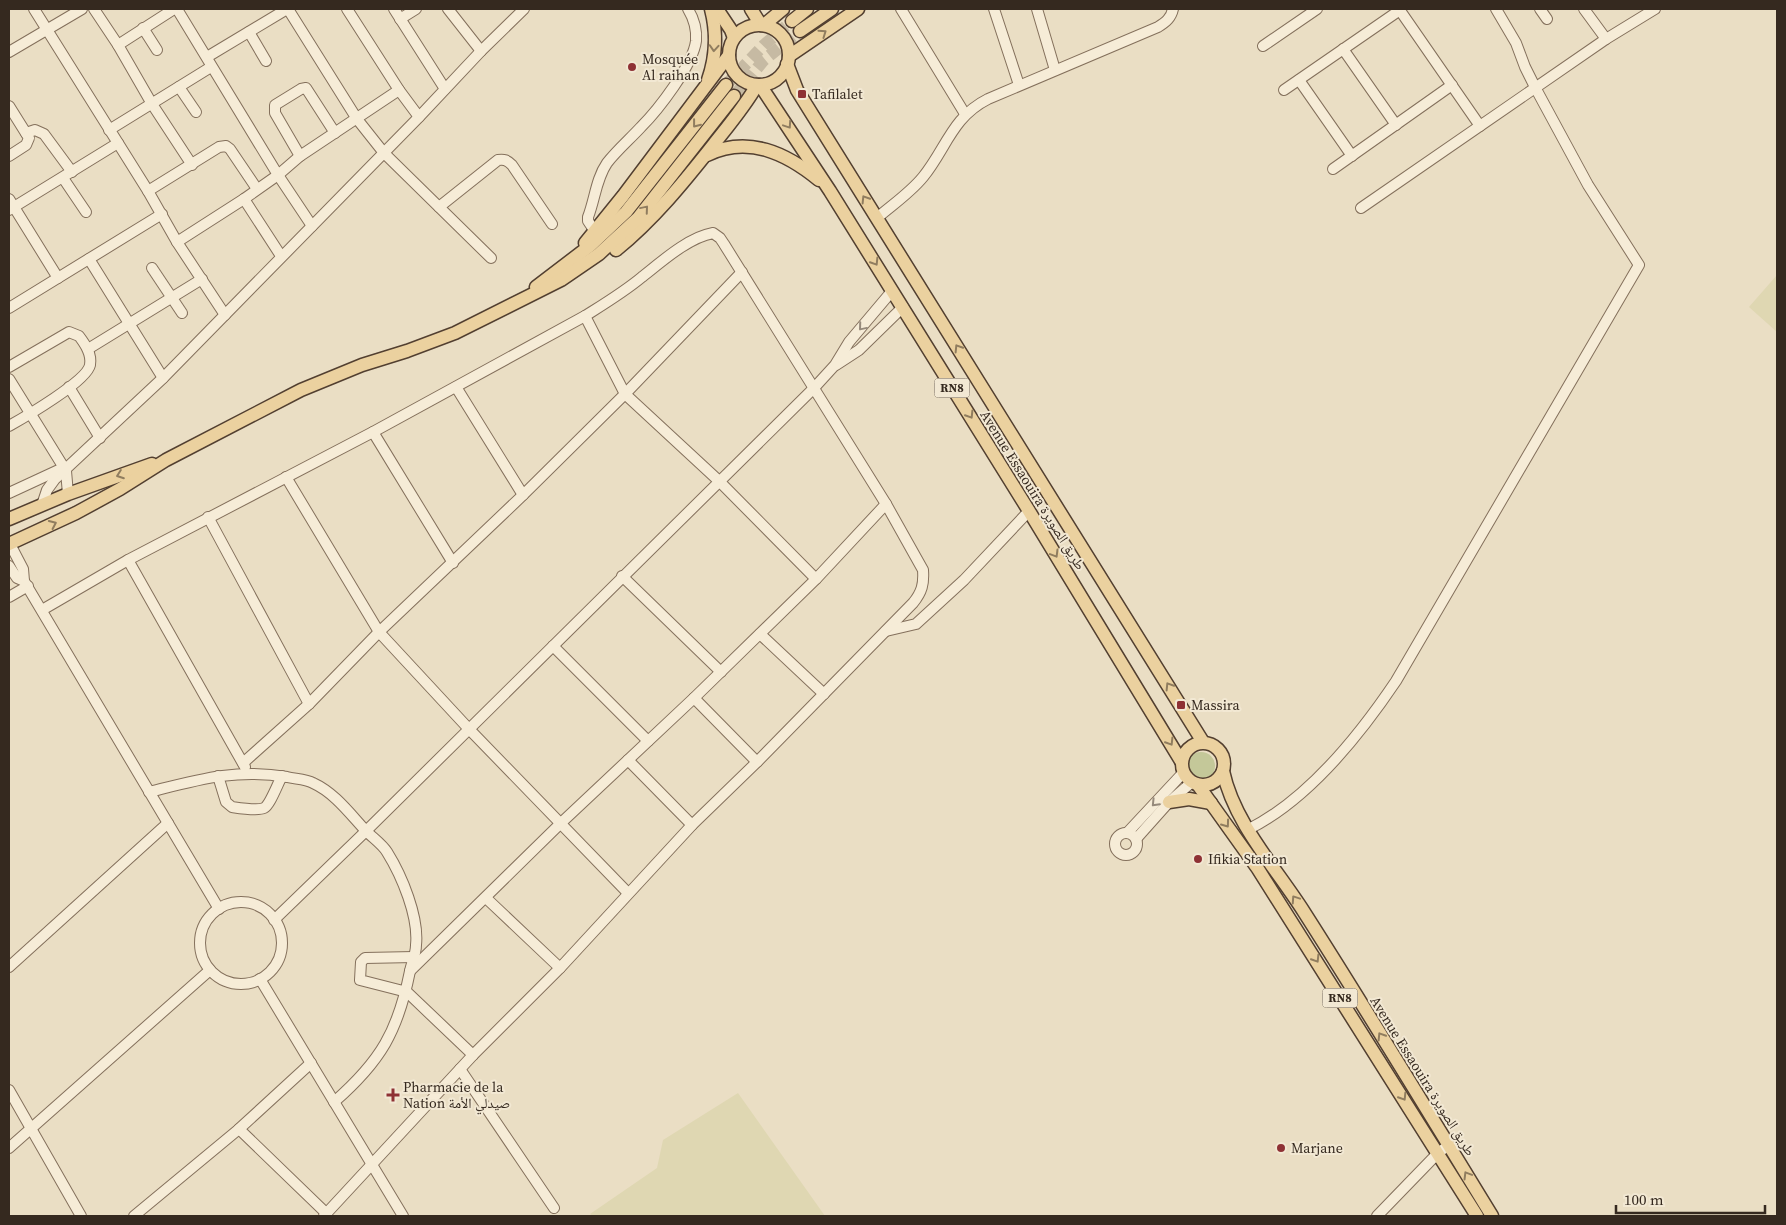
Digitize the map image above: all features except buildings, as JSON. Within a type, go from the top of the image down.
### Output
[{"type":"main road","points":[[706,87],[714,50],[714,27],[711,9]]},
{"type":"main road","points":[[717,9],[734,38]]},
{"type":"main road","points":[[751,9],[762,25]]},
{"type":"main road","points":[[762,25],[783,9]]},
{"type":"main road","points":[[807,9],[796,26],[832,9]]},
{"type":"main road","points":[[728,55],[731,67],[744,81],[758,85],[776,79],[788,60],[858,9]]},
{"type":"main road","points":[[582,259],[594,230],[623,196],[706,87],[728,55],[734,38],[745,28],[762,25],[770,27],[780,34],[787,44],[788,60]]},
{"type":"main road","name":"Avenue Essaouira طريق الصويرة","points":[[788,60],[797,90],[1203,742]]},
{"type":"main road","points":[[9,544],[76,513],[120,489],[166,460],[321,381],[362,364],[407,351],[455,333],[561,280],[636,200],[726,85]]},
{"type":"main road","points":[[582,259],[599,261],[611,255],[639,231],[668,201],[705,156],[758,85]]},
{"type":"main road","name":"Avenue Essaouira طريق الصويرة","points":[[758,85],[830,190],[1029,511],[1189,775],[1258,869],[1443,1149],[1492,1216]]},
{"type":"main road","points":[[582,259],[613,243],[638,218],[734,96]]},
{"type":"main road","points":[[705,156],[732,147],[751,146],[770,150],[801,166],[830,190]]},
{"type":"main road","points":[[9,520],[68,494],[166,460]]},
{"type":"main road","points":[[68,494],[74,503],[76,513]]},
{"type":"main road","points":[[1203,742],[1186,750],[1189,775],[1210,784],[1220,777],[1223,771]]},
{"type":"main road","name":"RN8","points":[[1203,742],[1214,745],[1219,749],[1224,760],[1223,771]]},
{"type":"main road","name":"Avenue Essaouira طريق الصويرة","points":[[1223,771],[1232,800],[1249,829],[1304,911],[1443,1149],[1477,1216]]},
{"type":"main road","points":[[1169,802],[1189,799],[1211,803]]},
{"type":"street","points":[[34,9],[148,191],[177,242],[225,315]]},
{"type":"street","points":[[9,52],[82,9]]},
{"type":"street","points":[[94,9],[192,165]]},
{"type":"street","points":[[118,45],[175,9],[207,57],[278,176],[312,226]]},
{"type":"street","points":[[207,57],[288,9],[357,119],[384,153],[490,258]]},
{"type":"street","points":[[347,9],[419,117]]},
{"type":"street","points":[[394,9],[445,90]]},
{"type":"street","points":[[400,19],[416,9]]},
{"type":"street","points":[[42,504],[51,484],[65,469],[163,378],[524,9]]},
{"type":"street","points":[[594,230],[588,221],[588,217],[600,176],[605,166],[611,157],[655,110],[692,56],[696,34],[694,20],[688,9]]},
{"type":"street","points":[[901,9],[965,114]]},
{"type":"street","points":[[994,9],[1019,85]]},
{"type":"street","points":[[1037,9],[1055,70]]},
{"type":"street","points":[[877,218],[924,176],[965,114],[979,103],[1158,27],[1170,18],[1173,9]]},
{"type":"street","points":[[1263,46],[1317,9]]},
{"type":"street","points":[[1284,90],[1400,9],[1480,126]]},
{"type":"street","points":[[1249,829],[1271,818],[1307,789],[1377,709],[1396,681],[1639,264],[1588,185],[1524,67],[1516,43],[1496,9]]},
{"type":"street","points":[[1540,9],[1548,19]]},
{"type":"street","points":[[1584,9],[1606,39]]},
{"type":"street","points":[[1361,208],[1606,39],[1655,9]]},
{"type":"street","points":[[452,10],[481,51]]},
{"type":"street","points":[[143,28],[157,50]]},
{"type":"street","points":[[249,32],[266,61]]},
{"type":"street","points":[[1343,49],[1396,125]]},
{"type":"street","points":[[109,130],[212,67]]},
{"type":"street","points":[[1299,80],[1352,156]]},
{"type":"street","points":[[1334,169],[1452,85]]},
{"type":"street","points":[[180,87],[196,112]]},
{"type":"street","points":[[300,156],[274,114],[274,105],[305,88],[335,134]]},
{"type":"street","points":[[177,242],[278,176],[300,156],[400,90]]},
{"type":"street","points":[[9,106],[26,133],[28,140],[26,145],[9,156]]},
{"type":"street","points":[[26,133],[35,130],[44,134],[68,175],[86,212]]},
{"type":"street","points":[[58,278],[10,206],[68,175],[118,144]]},
{"type":"street","points":[[148,191],[219,147],[228,147],[257,189]]},
{"type":"street","points":[[439,207],[498,160],[503,159],[512,165],[552,224]]},
{"type":"street","points":[[244,199],[281,256]]},
{"type":"street","points":[[9,308],[162,214]]},
{"type":"street","points":[[42,610],[128,560],[373,432],[585,316],[642,278],[660,262],[704,234],[713,233],[720,238],[742,272],[886,504],[923,570],[924,582],[921,593],[757,762],[692,825],[560,968],[472,1055],[373,1165],[325,1215],[239,1129]]},
{"type":"street","points":[[89,259],[163,378]]},
{"type":"street","points":[[152,268],[182,313]]},
{"type":"street","points":[[149,792],[245,768],[379,632],[453,563],[625,394],[742,272]]},
{"type":"street","points":[[88,349],[202,278]]},
{"type":"street","points":[[274,920],[814,388],[835,365],[849,342],[892,291]]},
{"type":"street","points":[[835,365],[859,350],[903,308]]},
{"type":"street","points":[[585,316],[625,394],[719,481],[816,579]]},
{"type":"street","points":[[9,367],[69,332],[79,336],[88,349],[90,360],[88,369],[69,387],[9,426]]},
{"type":"street","points":[[9,379],[65,469],[68,494]]},
{"type":"street","points":[[69,387],[100,438]]},
{"type":"street","points":[[456,387],[523,495]]},
{"type":"street","points":[[373,432],[453,563]]},
{"type":"street","points":[[9,493],[65,469]]},
{"type":"street","points":[[286,477],[379,632],[468,728],[628,893]]},
{"type":"street","points":[[410,970],[486,898],[560,823],[760,634],[816,579],[886,504]]},
{"type":"street","points":[[885,631],[916,624],[964,580],[1029,511]]},
{"type":"street","points":[[208,517],[309,704]]},
{"type":"street","points":[[9,544],[23,569],[26,584],[219,909]]},
{"type":"street","points":[[128,560],[245,768],[313,782],[343,805],[386,851],[408,895],[417,944],[410,970],[407,992],[391,1034],[380,1053],[352,1087],[334,1102]]},
{"type":"street","points":[[10,573],[26,584]]},
{"type":"street","points":[[622,576],[721,672]]},
{"type":"street","points":[[9,597],[26,584]]},
{"type":"street","points":[[760,634],[824,694]]},
{"type":"street","points":[[553,646],[648,741]]},
{"type":"street","points":[[694,698],[757,762]]},
{"type":"street","points":[[628,760],[692,825]]},
{"type":"street","points":[[1189,775],[1169,802],[1132,836],[1189,775]]},
{"type":"street","points":[[218,776],[228,805],[259,809],[265,808],[268,804],[282,776]]},
{"type":"street","points":[[9,967],[168,823]]},
{"type":"street","points":[[486,898],[560,968]]},
{"type":"street","points":[[235,903],[252,904],[267,913],[274,920],[278,928],[281,948],[275,966],[260,979],[243,984],[233,983],[216,976],[203,960],[200,949],[200,937],[207,921],[219,909],[235,903]]},
{"type":"street","points":[[414,957],[365,958],[361,962],[359,975],[362,981],[407,992],[472,1055]]},
{"type":"street","points":[[9,1148],[210,970]]},
{"type":"street","points":[[260,979],[403,1216]]},
{"type":"street","points":[[134,1216],[239,1129],[311,1063]]},
{"type":"street","points":[[460,1069],[554,1208]]},
{"type":"street","points":[[9,1090],[81,1216]]},
{"type":"street","points":[[1377,1216],[1443,1149]]},
{"type":"shaded area","points":[[1777,275],[1777,332],[1749,307]]},
{"type":"shaded area","points":[[738,1093],[825,1216],[592,1216],[590,1214],[657,1168],[663,1140]]},
{"type":"green space","points":[[1201,752],[1211,756],[1215,766],[1211,776],[1201,780],[1191,776],[1187,766],[1191,756]]},
{"type":"tunnel","points":[[726,85],[764,45],[792,21]]},
{"type":"tunnel","points":[[734,96],[764,60],[800,31]]},
{"type":"place","name":"Mosquée Al raihan","points":[[632,67]]},
{"type":"place","name":"Tafilalet","points":[[802,94]]},
{"type":"place","name":"Massira","points":[[1181,705]]},
{"type":"place","name":"Ifikia Station","points":[[1198,859]]},
{"type":"place","name":"Pharmacie de la Nation صيدلي الأمة","points":[[393,1095]]},
{"type":"place","name":"Marjane","points":[[1281,1148]]}]
